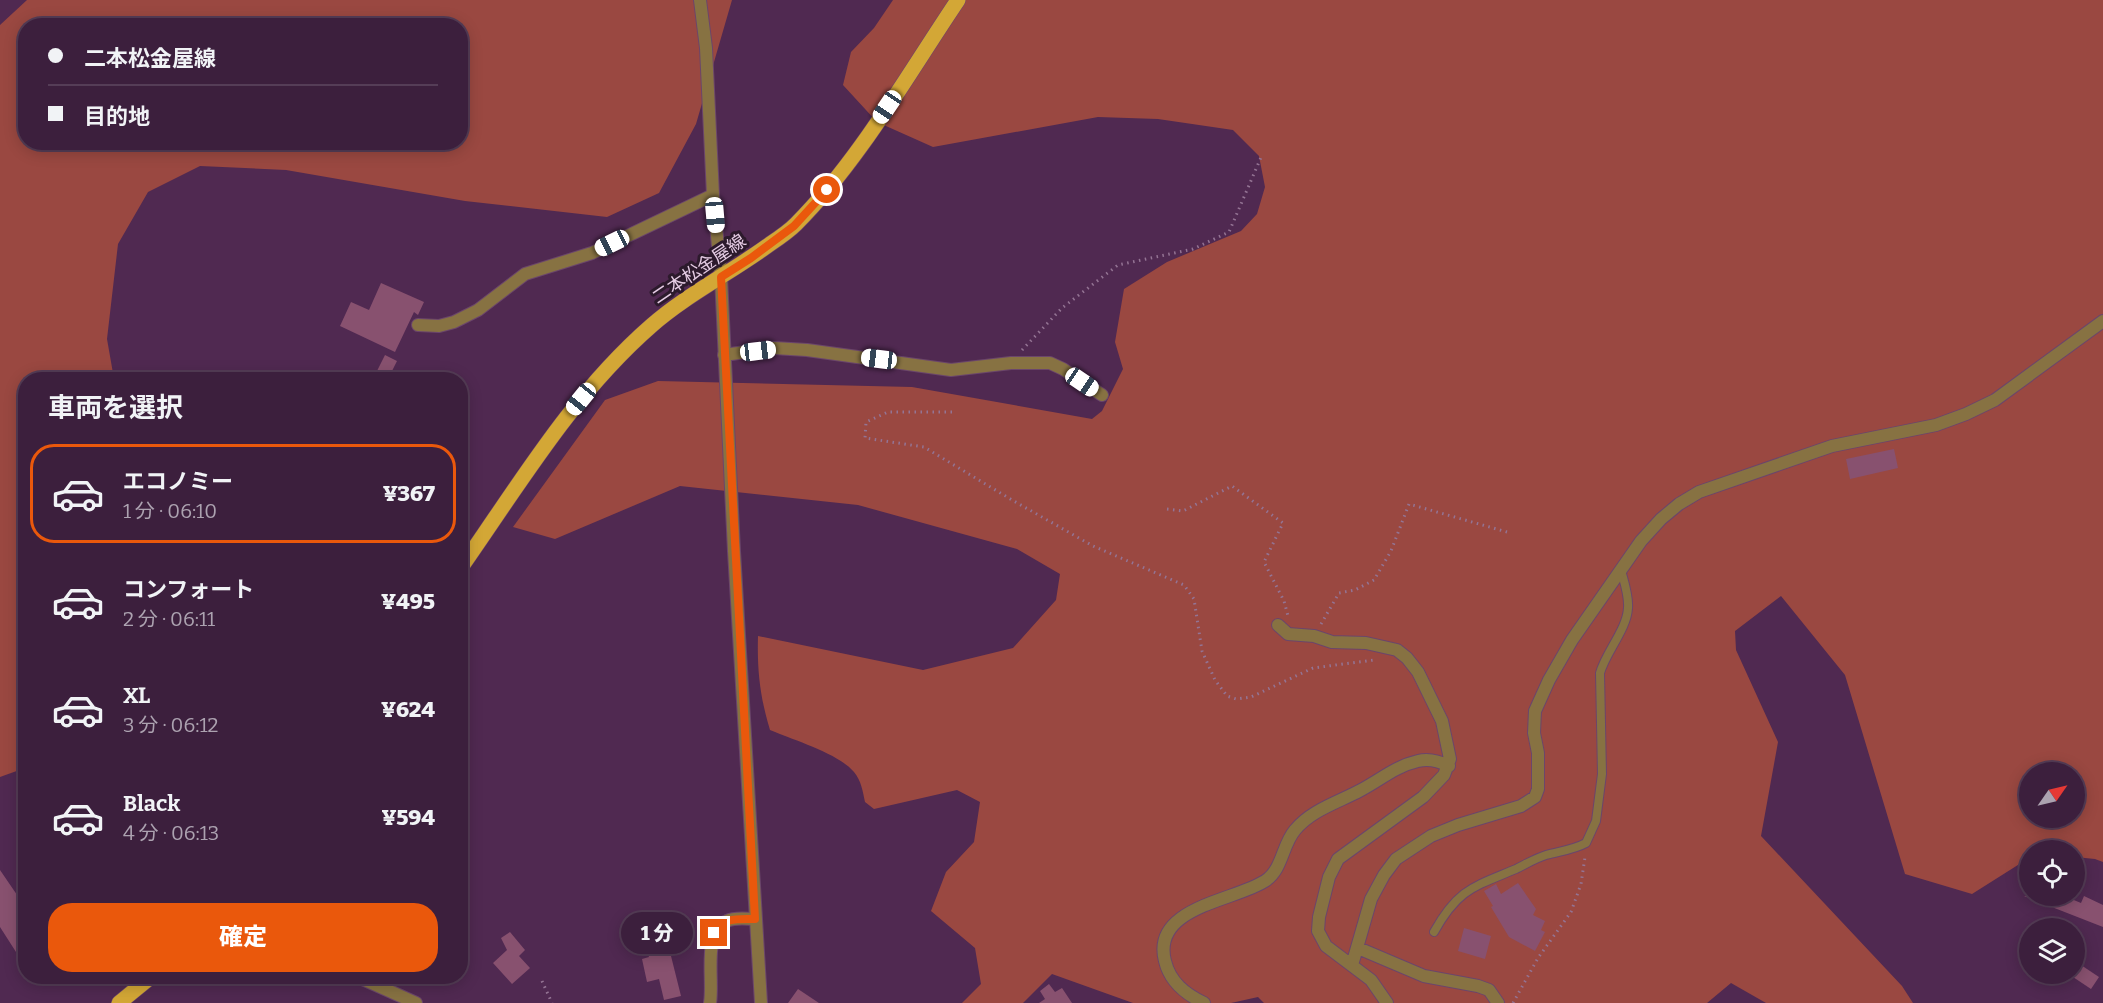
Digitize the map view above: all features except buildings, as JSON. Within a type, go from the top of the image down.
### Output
[{"type":"main road","name":"二本松金屋線","points":[[468,557],[555,431],[607,366],[652,325],[794,226],[827,190],[851,160],[958,0]]},
{"type":"main road","points":[[119,1003],[142,984]]},
{"type":"street","points":[[700,0],[706,48],[713,195],[721,277],[761,1003]]},
{"type":"street","points":[[418,325],[439,326],[454,322],[478,310],[525,274],[592,253],[713,195]]},
{"type":"street","points":[[1352,965],[1371,899],[1396,859],[1431,836],[1458,825],[1521,806],[1535,797],[1538,789],[1538,753],[1534,733],[1535,711],[1549,680],[1572,640],[1620,570],[1641,541],[1661,519],[1679,504],[1699,492],[1832,446],[1936,425],[1966,414],[1995,400],[2103,321]]},
{"type":"street","points":[[724,355],[774,348],[807,350],[951,370],[1011,363],[1050,363],[1102,395]]},
{"type":"street","points":[[1278,625],[1288,634],[1314,636],[1332,642],[1385,646],[1397,650],[1407,658],[1428,690],[1442,721],[1449,750],[1449,766],[1439,782],[1423,798],[1343,854],[1335,864],[1325,890],[1319,917],[1318,931],[1326,946],[1371,980],[1387,1003]]},
{"type":"street","points":[[1204,1003],[1186,992],[1169,973],[1163,948],[1170,929],[1205,904],[1266,881],[1276,870],[1289,838],[1312,816],[1404,765],[1428,759],[1449,766]]},
{"type":"street","points":[[710,1003],[711,952],[714,933],[718,926],[726,921],[755,919]]},
{"type":"street","points":[[1358,948],[1424,976],[1489,990],[1498,1003]]},
{"type":"street","points":[[374,984],[416,1003]]},
{"type":"lane","points":[[1434,932],[1446,910],[1464,893],[1481,882],[1544,856],[1575,849],[1586,843],[1596,821],[1602,774],[1600,673],[1626,618],[1628,608],[1628,597],[1620,570]]},
{"type":"path","points":[[1011,363],[1062,308],[1118,265],[1193,249],[1229,232],[1262,155]]},
{"type":"path","points":[[952,412],[888,412],[866,422],[865,438],[924,447],[1094,546],[1184,585],[1194,599],[1202,651],[1215,680],[1227,696],[1236,699],[1251,697],[1313,668],[1376,660]]},
{"type":"path","points":[[1167,509],[1183,511],[1232,486],[1283,523],[1264,562],[1290,615],[1278,625]]},
{"type":"path","points":[[1314,636],[1339,593],[1354,590],[1374,580],[1391,550],[1409,504],[1507,532]]},
{"type":"path","points":[[1513,1003],[1538,958],[1571,912],[1581,884],[1586,843]]},
{"type":"path","points":[[542,981],[552,1003]]},
{"type":"shaded area","points":[[27,0],[732,0],[696,124],[659,193],[607,217],[465,201],[286,170],[200,166],[148,192],[118,244],[107,339],[113,372],[18,372],[18,771],[0,777],[0,25]]},
{"type":"shaded area","points":[[893,0],[2103,0],[2103,862],[2085,858],[2085,840],[2019,840],[2019,864],[1972,894],[1905,874],[1845,675],[1781,596],[1735,631],[1736,650],[1778,742],[1761,836],[1902,986],[1913,1003],[1766,1003],[1731,983],[1707,1003],[1264,1003],[1258,997],[1231,1003],[1133,1003],[1052,974],[1023,1003],[962,1003],[981,984],[975,948],[931,911],[946,872],[974,842],[980,802],[957,790],[874,809],[865,802],[858,779],[847,765],[815,748],[770,730],[760,683],[758,636],[923,670],[1013,648],[1056,600],[1060,574],[1017,549],[858,505],[680,486],[555,539],[513,527],[605,400],[658,381],[912,387],[1092,419],[1102,411],[1123,369],[1115,342],[1124,289],[1167,262],[1241,231],[1257,214],[1265,187],[1259,156],[1233,130],[1158,119],[1098,117],[933,147],[877,122],[843,85],[851,52],[874,28]]},
{"type":"route","points":[[714,933],[718,926],[726,921],[755,919],[721,277],[794,226],[827,190]]}]
